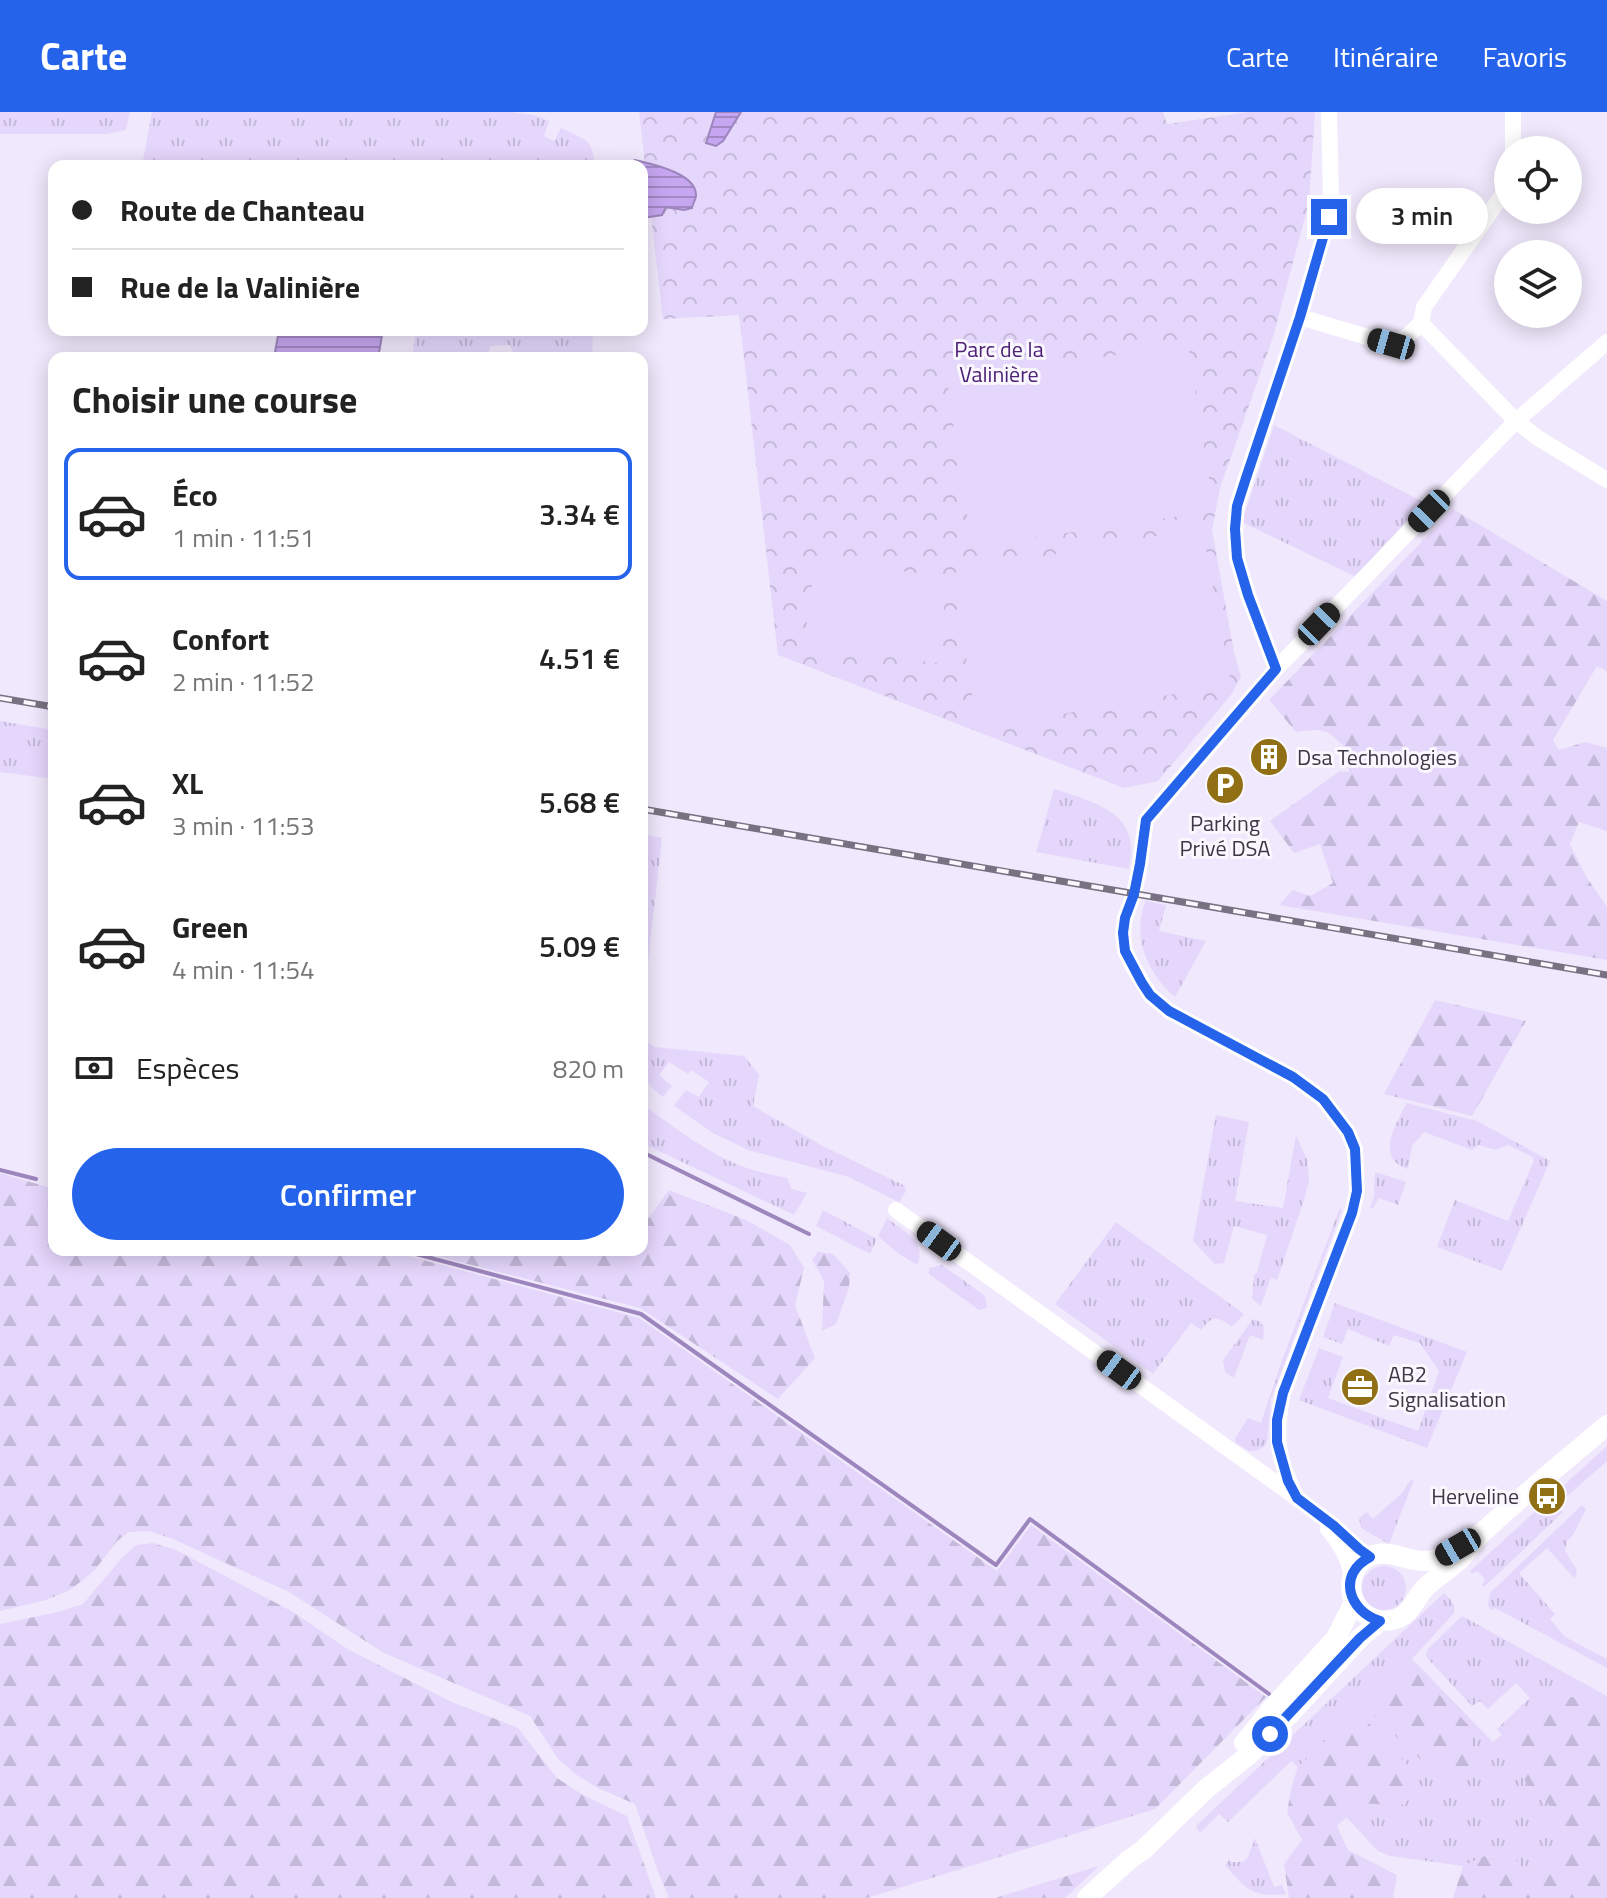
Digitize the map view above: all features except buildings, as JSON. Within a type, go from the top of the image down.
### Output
[{"type":"main road","points":[[1480,1534],[1461,1559],[1424,1588],[1411,1609],[1402,1616],[1380,1621],[1369,1618],[1354,1602],[1352,1579],[1358,1566],[1370,1557],[1385,1553],[1404,1559],[1436,1559],[1480,1534],[1607,1425]]},
{"type":"main road","points":[[1404,1559],[1417,1576],[1419,1588],[1415,1601]]},
{"type":"main road","points":[[1206,1789],[1273,1707],[1336,1638],[1354,1602]]},
{"type":"main road","points":[[1087,1898],[1142,1851],[1206,1789],[1250,1754],[1360,1638],[1380,1621]]},
{"type":"street","points":[[1276,669],[1240,570],[1234,543],[1237,506],[1300,317],[1329,217],[1329,112]]},
{"type":"street","points":[[1513,112],[1513,136]]},
{"type":"street","points":[[1300,317],[1391,344],[1408,336],[1421,323],[1424,307],[1494,207]]},
{"type":"street","points":[[1421,323],[1516,421],[1607,480]]},
{"type":"street","points":[[1297,1498],[1288,1481],[1277,1442],[1277,1420],[1283,1393],[1352,1213],[1357,1191],[1355,1149],[1348,1132],[1323,1099],[1293,1077],[1169,1011],[1150,995],[1142,983],[1125,951],[1123,933],[1140,864],[1146,820],[1276,669],[1516,421],[1607,342]]},
{"type":"street","points":[[896,1210],[1297,1498],[1370,1557]]},
{"type":"street","points":[[1311,1509],[1348,1560],[1352,1579]]},
{"type":"green space","points":[[0,112],[130,112],[126,130],[107,134],[0,134]]},
{"type":"green space","points":[[152,112],[510,112],[534,115],[549,121],[544,136],[554,141],[561,128],[581,138],[590,145],[594,157],[594,160],[143,160]]},
{"type":"green space","name":"Parc de la Valinière","points":[[639,112],[1163,112],[1167,124],[1249,112],[1315,112],[1309,202],[1273,337],[1220,488],[1212,530],[1241,677],[1231,695],[1158,781],[1124,788],[778,655],[739,315],[663,319],[648,190],[648,160],[645,160]]},
{"type":"green space","points":[[415,336],[593,336],[592,352],[513,352],[510,345],[491,346],[488,352],[413,352]]},
{"type":"green space","points":[[1188,344],[1214,511],[972,547],[947,381]]},
{"type":"green space","points":[[1274,425],[1423,502],[1356,577],[1242,522]]},
{"type":"green space","points":[[1453,509],[1607,601],[1607,671],[1597,666],[1553,740],[1559,750],[1585,742],[1607,748],[1607,831],[1579,822],[1570,844],[1587,878],[1607,907],[1607,960],[1279,905],[1293,890],[1310,896],[1333,883],[1320,844],[1294,853],[1270,821],[1340,771],[1349,772],[1347,749],[1340,742],[1324,731],[1296,732],[1269,700]]},
{"type":"green space","points":[[1202,528],[1231,684],[978,729],[952,573]]},
{"type":"green space","points":[[815,560],[948,577],[937,663],[804,646]]},
{"type":"green space","points":[[0,721],[48,729],[48,778],[0,772]]},
{"type":"green space","points":[[1054,789],[1100,806],[1122,823],[1129,835],[1129,869],[1036,852]]},
{"type":"green space","points":[[648,835],[662,838],[648,962]]},
{"type":"green space","points":[[1146,901],[1166,905],[1159,931],[1206,941],[1175,997],[1157,977],[1144,953],[1140,927]]},
{"type":"green space","points":[[1435,1000],[1526,1021],[1472,1116],[1384,1094]]},
{"type":"green space","points":[[648,1042],[655,1047],[744,1056],[759,1075],[753,1106],[821,1145],[905,1186],[906,1191],[899,1202],[849,1177],[748,1150],[713,1133],[674,1106],[686,1090],[699,1097],[709,1082],[691,1070],[688,1074],[669,1062],[659,1075],[672,1086],[663,1097],[649,1084]]},
{"type":"green space","points":[[1407,1103],[1477,1121],[1550,1161],[1502,1271],[1437,1247],[1455,1200],[1508,1221],[1534,1160],[1508,1145],[1496,1150],[1478,1145],[1472,1150],[1424,1132],[1412,1146],[1408,1169],[1398,1164],[1390,1149],[1394,1130]]},
{"type":"green space","points":[[648,1108],[691,1139],[730,1161],[787,1178],[792,1189],[807,1193],[794,1215],[648,1146]]},
{"type":"green space","points":[[1216,1115],[1249,1122],[1235,1201],[1283,1208],[1296,1135],[1307,1160],[1309,1179],[1305,1197],[1277,1280],[1271,1277],[1261,1306],[1252,1299],[1254,1275],[1267,1235],[1234,1226],[1224,1263],[1215,1264],[1193,1241]]},
{"type":"green space","points":[[1375,1172],[1406,1182],[1398,1205],[1379,1198],[1370,1208],[1374,1197]]},
{"type":"green space","points":[[0,1173],[48,1187],[48,1256],[408,1256],[639,1318],[997,1571],[1031,1525],[1266,1697],[1155,1809],[867,1898],[669,1898],[635,1804],[578,1776],[559,1760],[530,1716],[384,1653],[289,1592],[173,1539],[149,1531],[129,1532],[117,1541],[94,1571],[70,1590],[46,1600],[0,1611]]},
{"type":"green space","points":[[669,1190],[746,1220],[790,1245],[804,1268],[795,1305],[815,1358],[778,1399],[640,1308],[437,1256],[648,1256],[648,1219]]},
{"type":"green space","points":[[1340,1208],[1342,1210],[1271,1399],[1267,1441],[1260,1449],[1249,1451],[1236,1443],[1235,1438],[1248,1418],[1261,1423]]},
{"type":"green space","points":[[823,1210],[877,1239],[870,1254],[816,1226]]},
{"type":"green space","points":[[887,1218],[916,1244],[919,1250],[917,1265],[878,1236]]},
{"type":"green space","points":[[1116,1222],[1244,1314],[1231,1326],[1218,1319],[1212,1320],[1201,1330],[1191,1323],[1153,1374],[1055,1304]]},
{"type":"green space","points":[[818,1252],[833,1254],[850,1273],[849,1288],[836,1324],[822,1331],[824,1281],[812,1259]]},
{"type":"green space","points":[[942,1265],[985,1296],[987,1308],[979,1310],[929,1274],[929,1268]]},
{"type":"green space","points":[[1335,1303],[1467,1352],[1427,1448],[1299,1400],[1319,1348],[1343,1357],[1328,1398],[1418,1431],[1439,1371],[1420,1343],[1394,1335],[1389,1346],[1348,1329],[1342,1344],[1323,1337]]},
{"type":"green space","points":[[1253,1319],[1261,1322],[1264,1328],[1263,1340],[1250,1335],[1234,1378],[1225,1372],[1223,1360]]},
{"type":"green space","points":[[1607,1446],[1607,1461],[1557,1505],[1563,1512],[1484,1587],[1485,1579],[1477,1571],[1472,1574],[1470,1571]]},
{"type":"green space","points":[[1414,1480],[1389,1544],[1361,1528],[1359,1518],[1366,1512],[1373,1519]]},
{"type":"green space","points":[[1582,1505],[1586,1509],[1567,1541],[1565,1551],[1577,1570],[1575,1579],[1547,1548],[1519,1573],[1555,1614],[1550,1619],[1565,1637],[1607,1659],[1607,1668],[1495,1608],[1491,1610],[1488,1605],[1490,1593]]},
{"type":"green space","points":[[153,1543],[176,1550],[293,1612],[349,1650],[452,1702],[518,1728],[557,1778],[583,1795],[627,1816],[656,1898],[0,1898],[0,1624],[83,1604],[136,1545]]},
{"type":"green space","points":[[1384,1566],[1400,1572],[1406,1588],[1400,1604],[1384,1610],[1368,1604],[1362,1588],[1368,1572]]},
{"type":"green space","points":[[1444,1593],[1453,1604],[1454,1613],[1412,1659],[1493,1742],[1502,1735],[1497,1729],[1530,1698],[1516,1683],[1488,1709],[1480,1701],[1472,1706],[1428,1659],[1428,1649],[1462,1616],[1607,1696],[1607,1704],[1587,1694],[1538,1704],[1511,1742],[1543,1801],[1557,1810],[1566,1837],[1556,1855],[1541,1869],[1522,1868],[1514,1858],[1485,1856],[1463,1866],[1390,1856],[1378,1851],[1346,1817],[1362,1803],[1359,1714],[1366,1708],[1434,1772],[1408,1663],[1298,1767],[1291,1761],[1228,1822],[1219,1814],[1200,1833],[1196,1826]]},
{"type":"green space","points":[[1408,1662],[1472,1729],[1473,1759],[1466,1771],[1454,1778],[1434,1772],[1366,1708],[1360,1714],[1416,1774],[1411,1798],[1400,1806],[1362,1803],[1337,1826],[1348,1850],[1397,1875],[1393,1898],[1289,1898],[1284,1864],[1302,1840],[1287,1812],[1298,1767]]},
{"type":"green space","points":[[1587,1694],[1607,1704],[1607,1898],[1453,1898],[1463,1866],[1485,1856],[1514,1858],[1522,1868],[1540,1869],[1556,1855],[1566,1837],[1557,1810],[1525,1782],[1511,1742],[1538,1704]]},
{"type":"green space","points":[[1255,1838],[1274,1887],[1282,1885],[1286,1894],[1250,1890],[1225,1865],[1229,1860],[1243,1862]]},
{"type":"green space","points":[[1099,1866],[1065,1898],[995,1898]]},
{"type":"shaded area","points":[[716,112],[741,112],[723,141],[716,146],[706,143]]},
{"type":"shaded area","points":[[648,163],[672,171],[689,181],[694,188],[696,196],[692,208],[666,207],[662,215],[648,217]]},
{"type":"shaded area","points":[[278,336],[382,336],[379,352],[275,352]]},
{"type":"waterway","points":[[648,1155],[809,1234]]},
{"type":"waterway","points":[[0,1170],[36,1179]]},
{"type":"waterway","points":[[424,1256],[641,1314],[996,1565],[1030,1519],[1269,1694]]},
{"type":"railway","points":[[0,698],[48,706]]},
{"type":"railway","points":[[648,810],[1607,975]]},
{"type":"place","name":"Dsa Technologies","points":[[1269,757]]},
{"type":"place","name":"Parking Privé DSA","points":[[1225,785]]},
{"type":"place","name":"AB2 Signalisation","points":[[1360,1387]]},
{"type":"place","name":"Herveline","points":[[1547,1496]]},
{"type":"route","points":[[1270,1734],[1360,1638],[1380,1621],[1360,1611],[1351,1593],[1353,1574],[1370,1557],[1297,1498],[1288,1481],[1277,1442],[1277,1420],[1283,1393],[1352,1213],[1357,1191],[1355,1149],[1339,1117],[1323,1099],[1293,1077],[1169,1011],[1150,995],[1125,951],[1123,933],[1134,894],[1146,820],[1276,669],[1237,558],[1234,543],[1237,506],[1300,317],[1329,217]]}]
